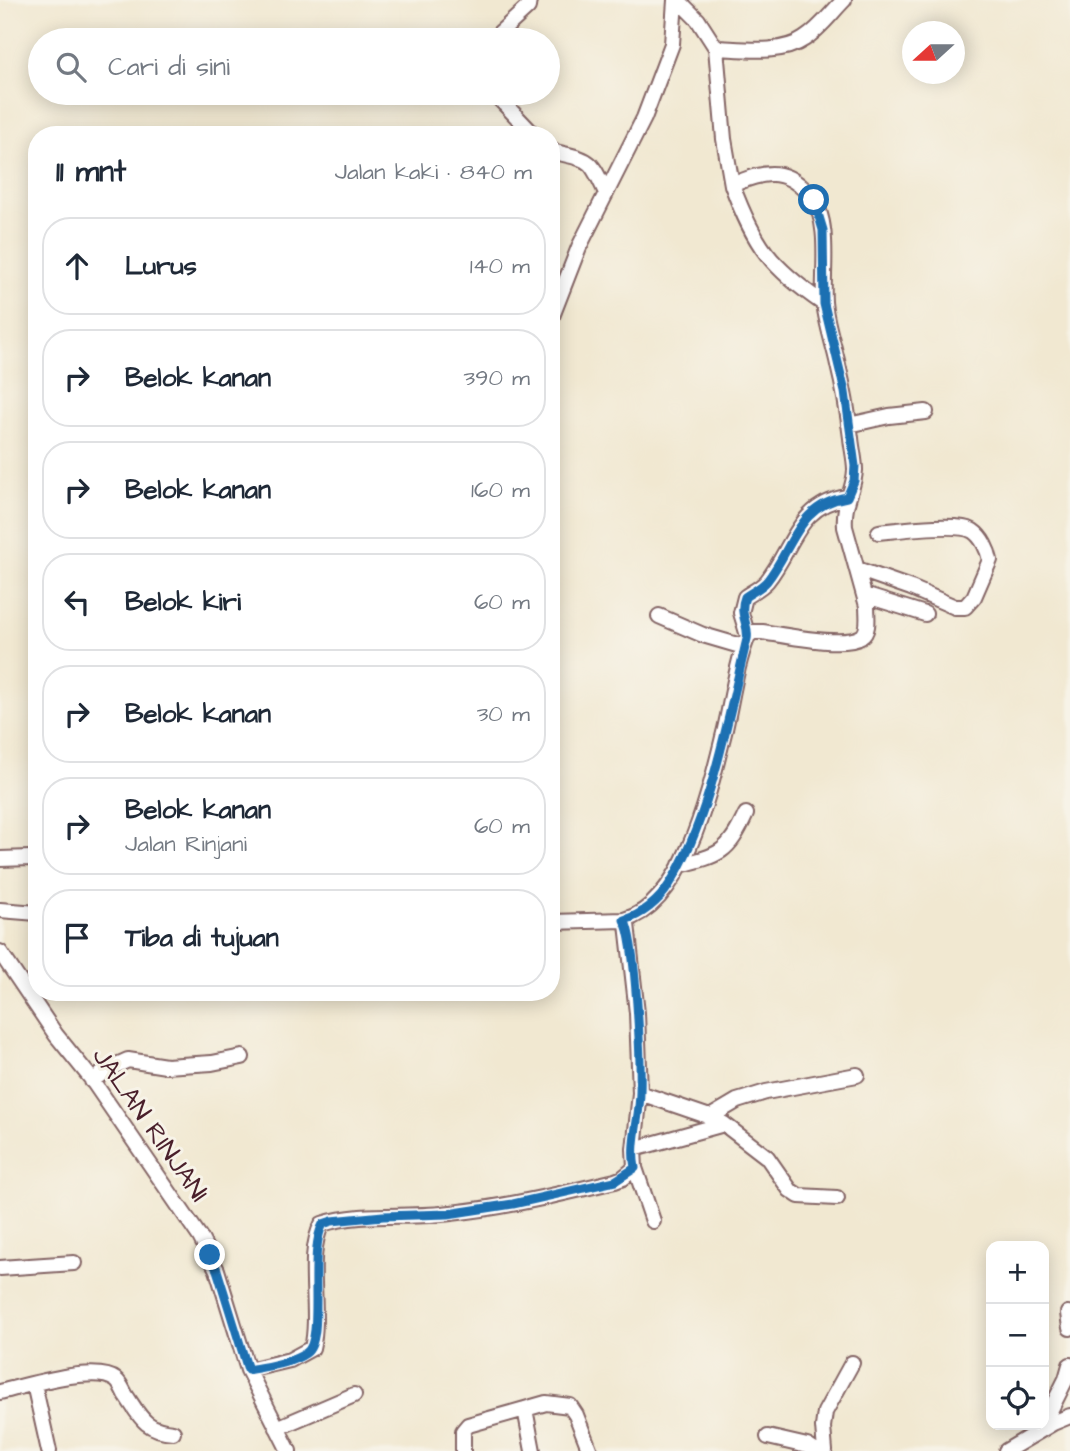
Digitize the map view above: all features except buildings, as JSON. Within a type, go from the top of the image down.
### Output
[{"type":"street","points":[[505,28],[528,7],[528,0]]},
{"type":"street","points":[[677,0],[698,20],[716,48],[724,139],[732,185],[744,215],[760,247],[773,263],[824,304]]},
{"type":"street","points":[[560,295],[579,247],[644,118],[672,44],[677,0]]},
{"type":"street","points":[[716,48],[774,49],[802,41],[824,23],[844,0]]},
{"type":"street","points":[[505,105],[525,126]]},
{"type":"street","points":[[560,153],[586,160],[597,170],[606,194]]},
{"type":"street","points":[[560,922],[624,920],[638,916],[668,886],[689,848],[724,732],[746,642],[753,632],[819,640],[860,638],[865,633],[868,617],[864,595],[845,527],[844,513],[854,481],[855,466],[845,392],[824,304],[823,230],[814,200],[790,177],[772,173],[755,175],[732,185]]},
{"type":"street","points":[[849,425],[889,416],[926,412]]},
{"type":"street","points":[[746,642],[741,613],[745,597],[765,584],[806,517],[834,499],[847,497]]},
{"type":"street","points":[[857,569],[955,607],[965,607],[974,597],[990,560],[980,537],[972,530],[942,527],[879,532]]},
{"type":"street","points":[[864,595],[925,614]]},
{"type":"street","points":[[659,615],[703,635],[746,642]]},
{"type":"street","points":[[680,865],[705,858],[729,846],[746,814]]},
{"type":"street","points":[[0,859],[28,858]]},
{"type":"street","points":[[0,910],[28,912]]},
{"type":"street","points":[[624,920],[629,933],[637,1013],[640,1093],[634,1149],[635,1168],[653,1221]]},
{"type":"street","name":"JALAN RINJANI","points":[[0,952],[28,994]]},
{"type":"street","name":"JALAN RINJANI","points":[[33,1001],[185,1214],[210,1255],[248,1370],[289,1451]]},
{"type":"street","points":[[92,1081],[108,1069],[128,1060],[166,1066],[212,1063],[242,1057]]},
{"type":"street","points":[[710,1117],[737,1101],[766,1092],[857,1075]]},
{"type":"street","points":[[640,1093],[724,1124],[767,1157],[790,1190],[799,1196],[837,1199]]},
{"type":"street","points":[[634,1149],[724,1124]]},
{"type":"street","points":[[248,1370],[290,1360],[312,1348],[316,1330],[315,1252],[317,1233],[323,1224],[383,1216],[448,1214],[513,1204],[615,1181],[635,1168]]},
{"type":"street","points":[[0,1268],[74,1263]]},
{"type":"street","points":[[825,1451],[825,1412],[852,1363]]},
{"type":"street","points":[[1049,1412],[1070,1365]]},
{"type":"street","points":[[0,1392],[78,1374],[107,1376],[117,1381],[147,1424],[157,1431],[173,1432]]},
{"type":"street","points":[[34,1384],[49,1451]]},
{"type":"street","points":[[278,1428],[354,1395]]},
{"type":"street","points":[[463,1451],[463,1431],[468,1425],[546,1403],[570,1406],[590,1451]]},
{"type":"street","points":[[525,1409],[533,1451]]},
{"type":"street","points":[[1049,1424],[1070,1416]]},
{"type":"street","points":[[1006,1451],[1036,1430]]},
{"type":"street","points":[[768,1437],[807,1446],[815,1451]]},
{"type":"route","points":[[210,1255],[248,1370],[290,1360],[312,1348],[316,1330],[315,1252],[317,1233],[323,1224],[383,1216],[448,1214],[513,1204],[615,1181],[635,1168],[634,1149],[640,1093],[637,1013],[629,933],[624,920],[638,916],[651,905],[668,886],[689,848],[724,732],[748,636],[741,613],[745,597],[765,584],[806,517],[834,499],[847,497],[854,481],[855,466],[845,392],[824,304],[823,230],[814,200]]}]
